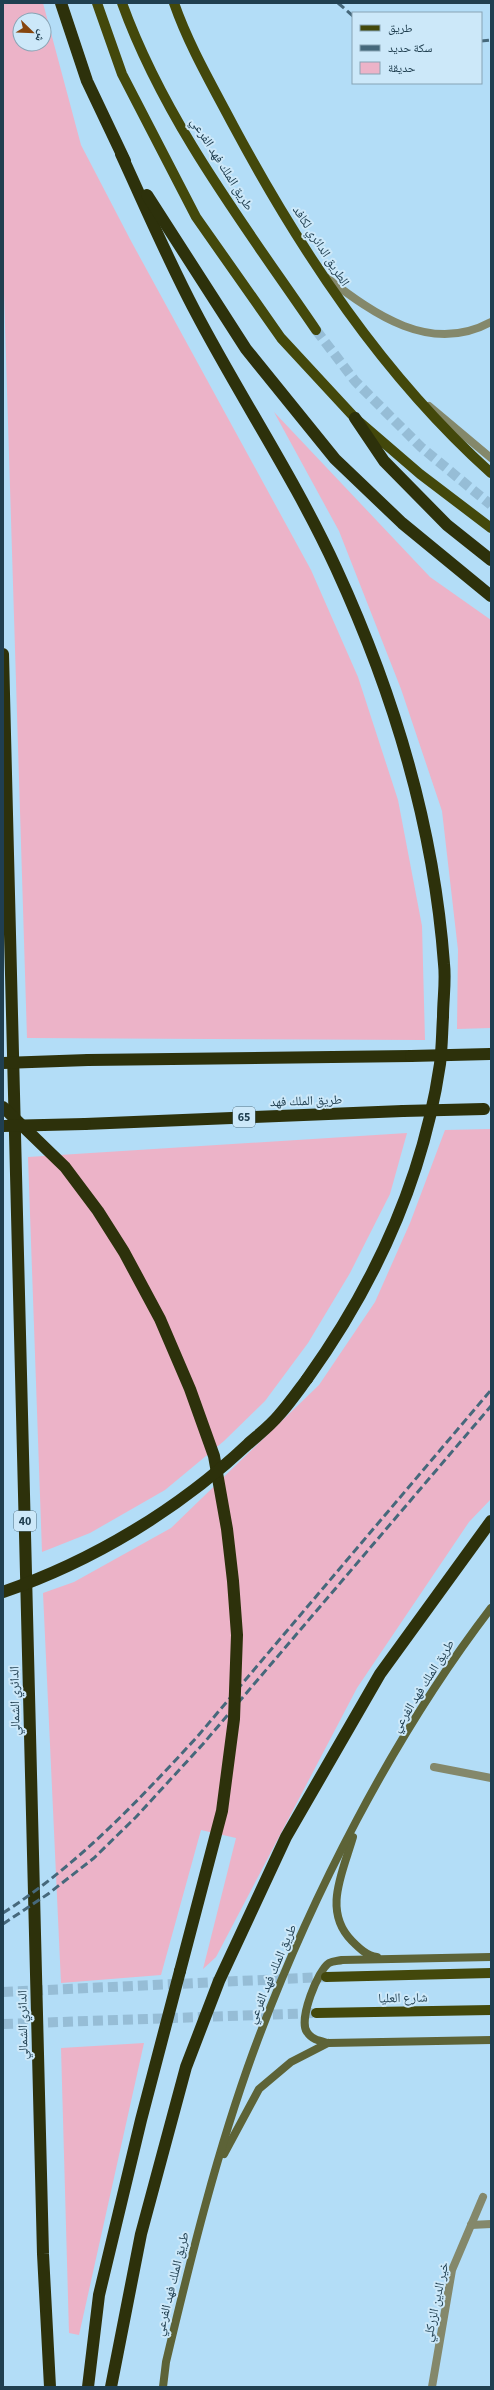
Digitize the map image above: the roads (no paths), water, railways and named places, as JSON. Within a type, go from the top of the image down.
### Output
[{"type":"highway","points":[[3,1592],[53,1573],[105,1547],[155,1518],[225,1466],[278,1416],[335,1340],[382,1257],[415,1170],[430,1120],[440,1062],[445,967],[435,885],[415,786],[386,691],[336,568],[283,464],[194,310],[87,81],[61,3]]},
{"type":"highway","points":[[121,154],[246,349],[335,460],[402,523],[491,596]]},
{"type":"highway","points":[[355,418],[384,461],[446,525],[491,560]]},
{"type":"highway","name":"الدائري الشمالي","points":[[3,654],[43,2254],[50,2387]]},
{"type":"highway","points":[[3,1063],[88,1060],[490,1054]]},
{"type":"highway","points":[[3,1107],[65,1167],[98,1211],[124,1252],[160,1319],[190,1388],[214,1456],[227,1529],[237,1635],[234,1719],[222,1812],[141,2120],[99,2294],[88,2387]]},
{"type":"highway","name":"طريق الملك فهد","points":[[3,1126],[487,1108]]},
{"type":"highway","points":[[111,2387],[141,2234],[186,2067],[219,1981],[286,1837],[380,1674],[491,1521]]},
{"type":"main road","points":[[96,3],[122,74],[196,217],[281,338],[355,418],[420,474],[491,528]]},
{"type":"main road","name":"طريق الملك فهد الفرعي","points":[[122,3],[138,47],[202,162],[316,330]]},
{"type":"main road","name":"الطريق الدائري لكافد","points":[[174,3],[185,34],[259,172],[322,274],[405,386],[491,473]]},
{"type":"main road","name":"شارع العليا","points":[[326,1978],[491,1973]]},
{"type":"main road","name":"شارع العليا","points":[[316,2013],[491,2010]]},
{"type":"street","points":[[322,274],[358,301],[392,322],[412,330],[437,334],[462,332],[491,322]]},
{"type":"street","points":[[405,386],[491,458]]},
{"type":"street","name":"طريق الملك فهد الفرعي","points":[[163,2387],[168,2355],[214,2173],[254,2050],[318,1899],[360,1816],[431,1694],[491,1608]]},
{"type":"street","points":[[434,1767],[491,1778]]},
{"type":"street","points":[[360,1816],[336,1895],[337,1916],[343,1932],[371,1956],[404,1960]]},
{"type":"street","points":[[491,1958],[342,1960],[329,1963],[322,1972],[308,2003],[304,2018],[306,2031],[313,2039],[328,2043],[491,2040]]},
{"type":"street","points":[[214,2173],[259,2089],[291,2062],[328,2043]]},
{"type":"street","name":"خير الدين الزركلي","points":[[432,2387],[452,2270],[483,2197]]},
{"type":"street","points":[[471,2225],[491,2224]]},
{"type":"tunnel","points":[[316,330],[355,381],[421,447],[491,505]]},
{"type":"tunnel","points":[[3,1992],[326,1977]]},
{"type":"tunnel","points":[[3,2024],[316,2013]]},
{"type":"railway","points":[[338,3],[352,15]]},
{"type":"railway","points":[[482,41],[491,40]]},
{"type":"railway","points":[[3,1913],[57,1874],[82,1853],[129,1809],[175,1761],[491,1390]]},
{"type":"railway","points":[[3,1924],[48,1894],[94,1858],[136,1817],[203,1744],[491,1406]]}]
